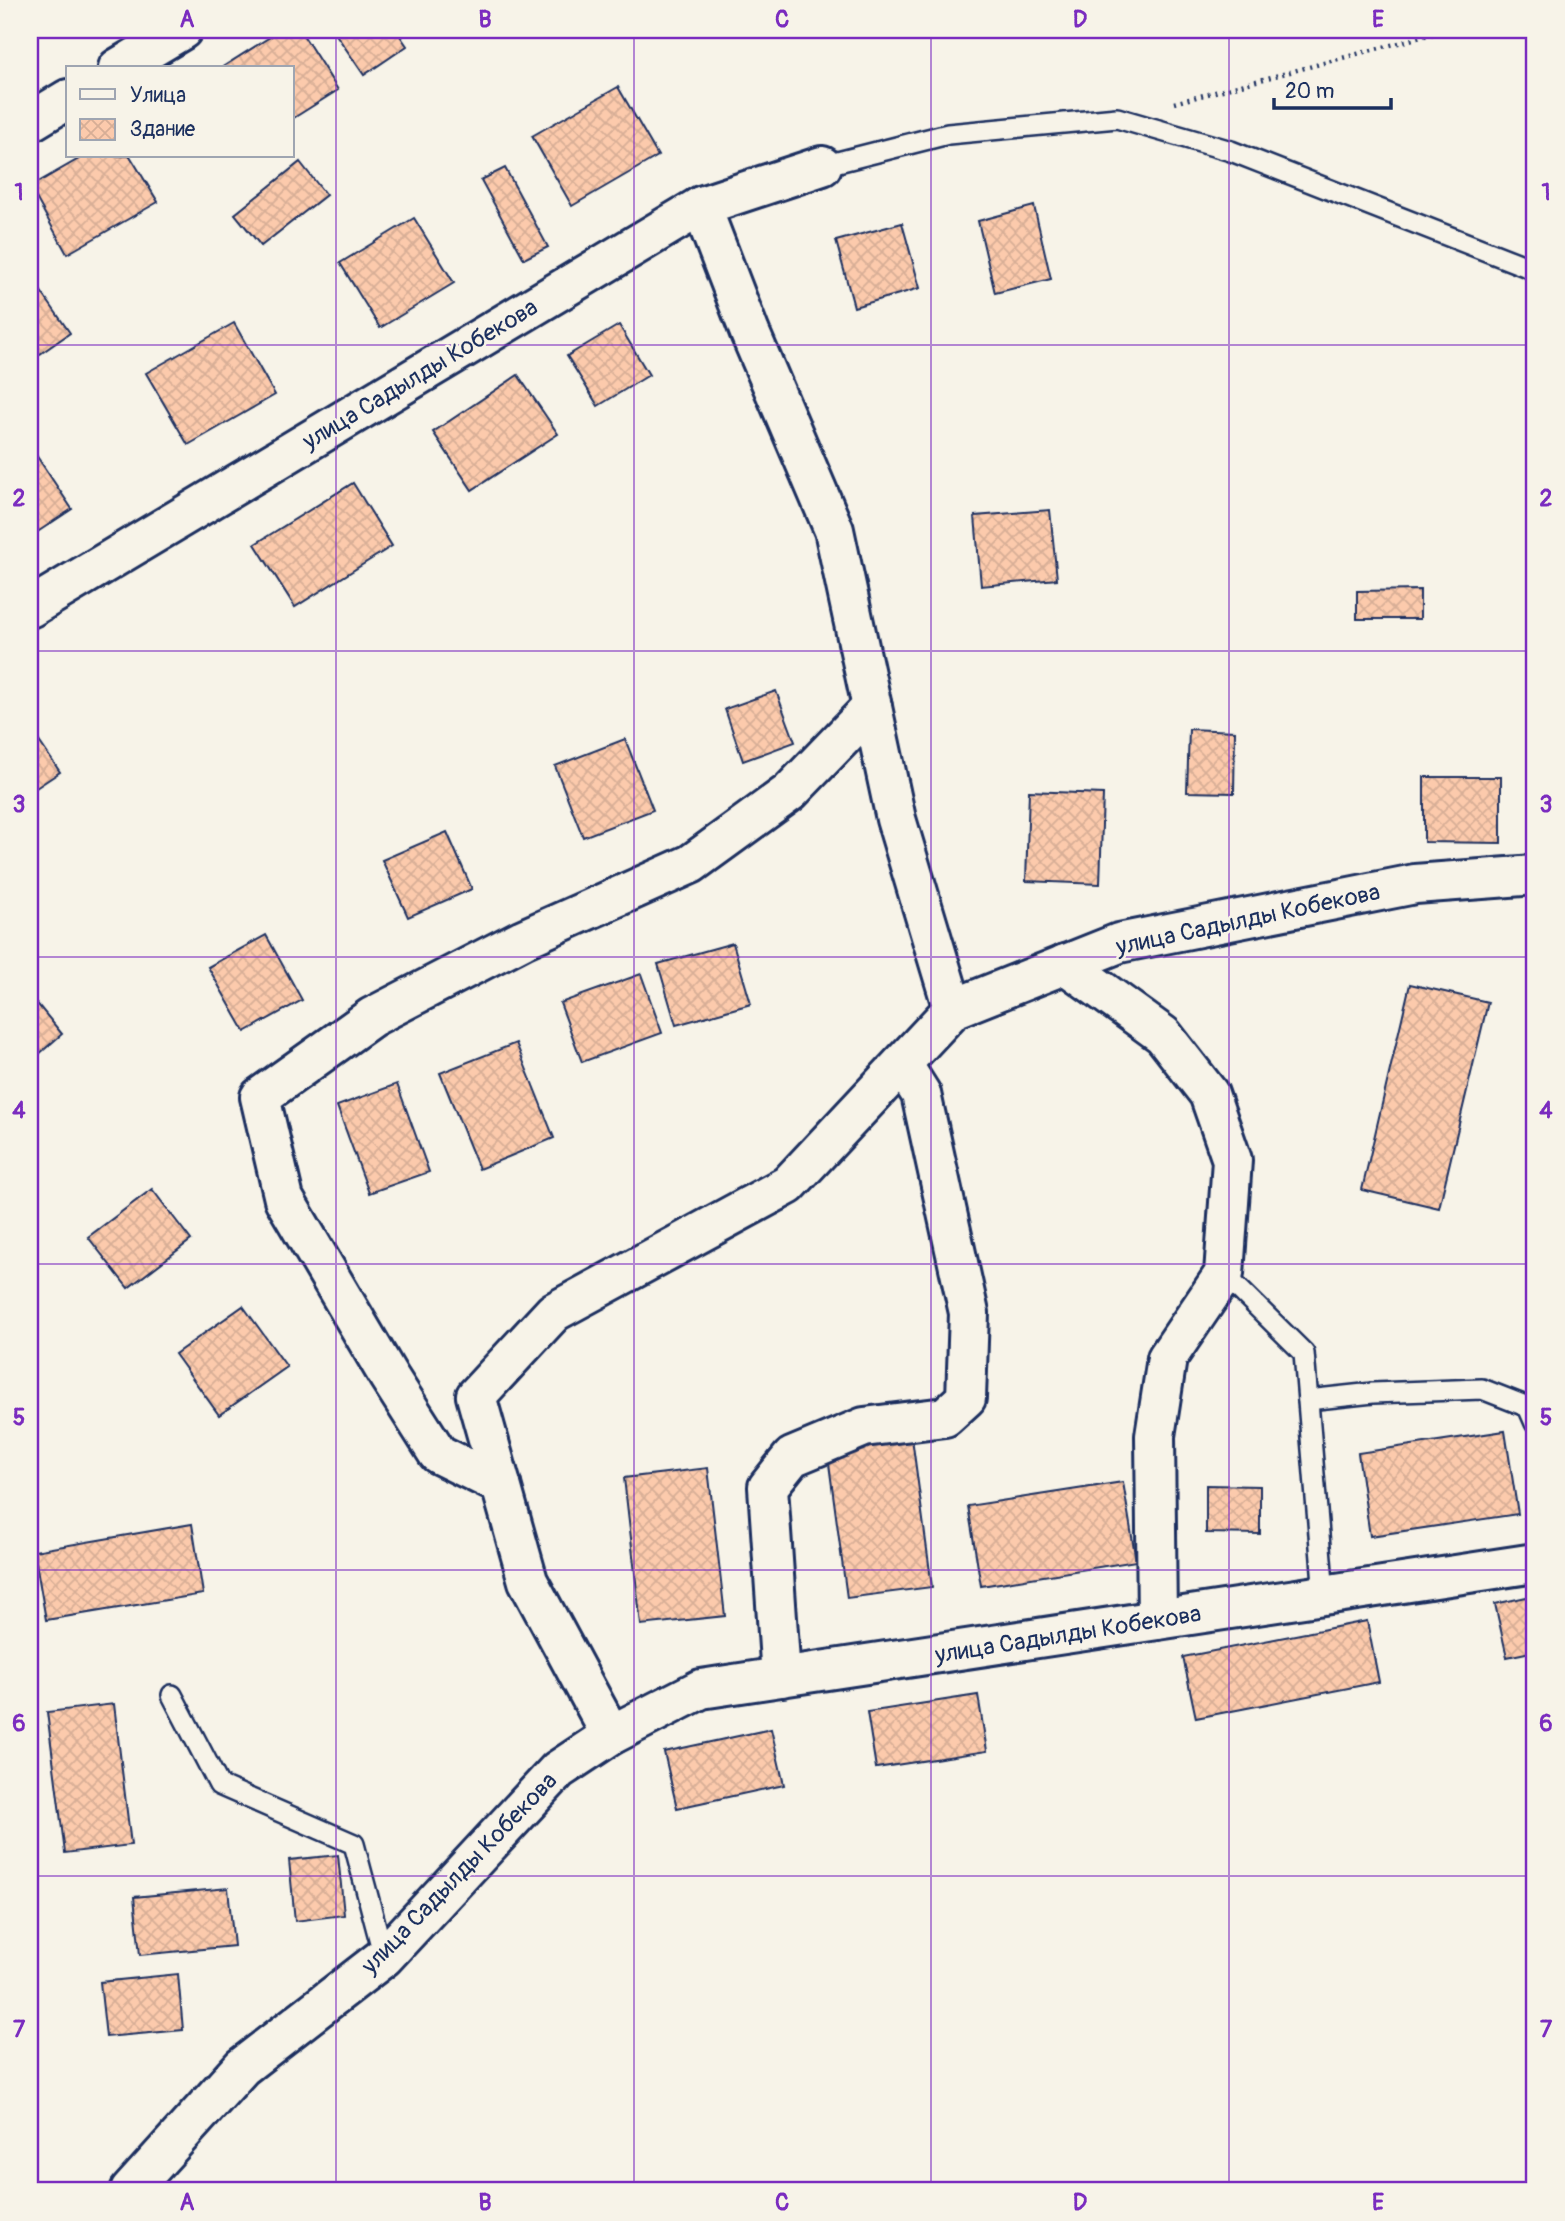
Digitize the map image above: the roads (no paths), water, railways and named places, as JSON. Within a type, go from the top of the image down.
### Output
[{"type":"street","points":[[121,66],[182,30]]},
{"type":"street","points":[[30,122],[66,100]]},
{"type":"street","name":"улица Садылды Кобекова","points":[[30,608],[701,206],[822,166]]},
{"type":"street","points":[[701,206],[750,333],[834,530],[896,819],[953,1009]]},
{"type":"street","points":[[501,1485],[438,1454],[389,1377],[284,1199],[260,1097],[372,1017],[523,939],[691,864],[790,792],[872,707]]},
{"type":"street","name":"улица Садылды Кобекова","points":[[611,1735],[528,1581],[476,1396],[554,1312],[788,1185],[953,1009],[1119,943],[1415,884],[1535,875]]},
{"type":"street","points":[[1065,964],[1163,1035],[1209,1094],[1232,1160],[1224,1273],[1167,1358],[1155,1436],[1157,1620]]},
{"type":"street","points":[[781,1677],[768,1488],[792,1457],[864,1427],[945,1417],[966,1398],[969,1313],[921,1094],[902,1063]]},
{"type":"street","name":"улица Садылды Кобекова","points":[[130,2191],[242,2067],[384,1957],[558,1770],[611,1735],[701,1689],[1535,1563]]},
{"type":"lane","points":[[822,166],[948,134],[1117,118],[1230,151],[1535,270]]},
{"type":"lane","points":[[1224,1273],[1304,1353],[1324,1595]]},
{"type":"lane","points":[[1308,1400],[1374,1393],[1482,1389],[1528,1407],[1535,1423]]},
{"type":"lane","points":[[172,1695],[219,1785],[354,1844],[384,1957]]}]
